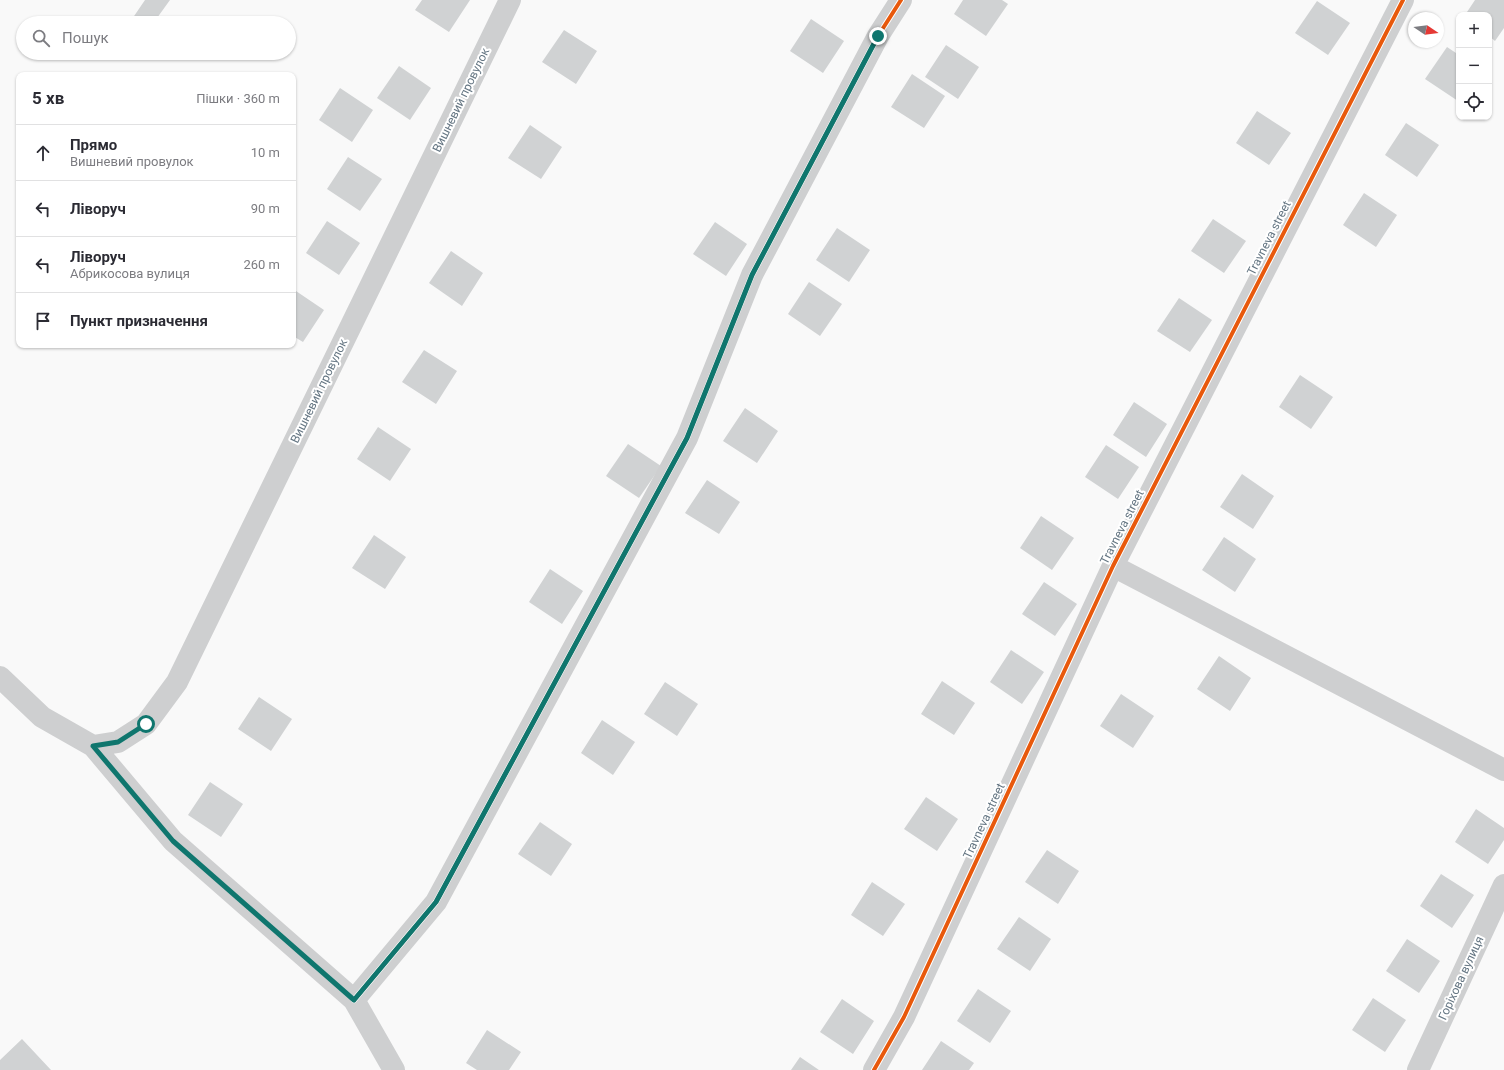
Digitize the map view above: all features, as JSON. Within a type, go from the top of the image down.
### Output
[{"type":"street","name":"Вишневий провулок","points":[[93,746],[118,742],[146,724],[176,682],[510,0]]},
{"type":"street","points":[[354,1000],[436,902],[687,438],[752,275],[878,36],[901,0]]},
{"type":"street","name":"Travneva street","points":[[874,1070],[904,1017],[1113,566],[1403,0]]},
{"type":"street","points":[[1113,566],[1504,770]]},
{"type":"street","points":[[0,677],[42,717],[93,746],[173,841],[354,1000],[394,1070]]},
{"type":"street","name":"Горіхова вулиця","points":[[1418,1070],[1504,885]]},
{"type":"building","points":[[145,0],[170,0],[158,16],[134,16]]},
{"type":"building","points":[[422,0],[470,0],[449,32],[415,10]]},
{"type":"building","points":[[963,0],[1002,0],[1008,4],[986,36],[954,14]]},
{"type":"building","points":[[1475,0],[1504,0],[1504,28],[1495,41],[1492,38],[1492,12],[1467,12]]},
{"type":"building","points":[[1317,1],[1350,23],[1328,55],[1295,33]]},
{"type":"building","points":[[811,19],[844,41],[823,73],[790,51]]},
{"type":"building","points":[[564,30],[597,51],[576,84],[542,62]]},
{"type":"building","points":[[946,45],[979,67],[958,99],[925,77]]},
{"type":"building","points":[[1447,47],[1456,53],[1456,100],[1425,79]]},
{"type":"building","points":[[399,66],[431,88],[410,120],[377,98]]},
{"type":"building","points":[[912,74],[945,96],[924,128],[891,107]]},
{"type":"building","points":[[340,88],[373,110],[352,142],[319,120]]},
{"type":"building","points":[[1257,111],[1291,133],[1269,165],[1236,143]]},
{"type":"building","points":[[1406,123],[1439,145],[1417,177],[1385,155]]},
{"type":"building","points":[[530,125],[562,147],[541,179],[508,158]]},
{"type":"building","points":[[348,157],[382,179],[360,211],[327,189]]},
{"type":"building","points":[[1364,193],[1397,215],[1376,247],[1343,225]]},
{"type":"building","points":[[1213,219],[1246,241],[1224,273],[1191,251]]},
{"type":"building","points":[[327,221],[360,243],[339,275],[306,253]]},
{"type":"building","points":[[715,222],[747,244],[726,276],[693,254]]},
{"type":"building","points":[[837,228],[870,250],[849,282],[816,260]]},
{"type":"building","points":[[451,251],[483,273],[462,306],[429,283]]},
{"type":"building","points":[[809,282],[842,304],[820,336],[788,314]]},
{"type":"building","points":[[296,291],[324,310],[303,342],[296,338]]},
{"type":"building","points":[[1179,298],[1212,320],[1190,352],[1157,331]]},
{"type":"building","points":[[424,350],[457,371],[436,404],[402,382]]},
{"type":"building","points":[[1300,375],[1333,397],[1311,429],[1279,407]]},
{"type":"building","points":[[1134,402],[1167,424],[1146,457],[1113,435]]},
{"type":"building","points":[[745,408],[778,431],[757,463],[723,441]]},
{"type":"building","points":[[378,427],[411,449],[390,481],[357,459]]},
{"type":"building","points":[[628,444],[661,466],[639,498],[606,476]]},
{"type":"building","points":[[1106,445],[1139,467],[1118,499],[1085,477]]},
{"type":"building","points":[[1242,474],[1274,496],[1253,529],[1220,507]]},
{"type":"building","points":[[707,480],[740,502],[719,534],[685,513]]},
{"type":"building","points":[[1041,516],[1074,538],[1052,570],[1020,548]]},
{"type":"building","points":[[374,535],[406,557],[385,589],[352,568]]},
{"type":"building","points":[[1224,537],[1256,559],[1235,592],[1202,570]]},
{"type":"building","points":[[550,569],[583,591],[562,624],[529,602]]},
{"type":"building","points":[[1044,582],[1077,604],[1055,636],[1022,614]]},
{"type":"building","points":[[1011,650],[1044,672],[1022,704],[990,682]]},
{"type":"building","points":[[1219,656],[1251,678],[1230,711],[1197,689]]},
{"type":"building","points":[[942,681],[975,703],[954,735],[921,714]]},
{"type":"building","points":[[665,682],[698,704],[677,736],[644,714]]},
{"type":"building","points":[[1121,694],[1154,716],[1133,748],[1100,726]]},
{"type":"building","points":[[259,697],[292,719],[271,751],[238,729]]},
{"type":"building","points":[[602,720],[635,742],[613,775],[581,753]]},
{"type":"building","points":[[210,782],[243,804],[221,837],[188,815]]},
{"type":"building","points":[[926,797],[958,819],[937,851],[904,829]]},
{"type":"building","points":[[1476,809],[1504,828],[1504,840],[1488,864],[1455,842]]},
{"type":"building","points":[[540,822],[572,844],[551,876],[518,854]]},
{"type":"building","points":[[1047,850],[1079,871],[1058,904],[1025,882]]},
{"type":"building","points":[[1441,874],[1474,895],[1452,928],[1420,906]]},
{"type":"building","points":[[872,882],[905,904],[883,936],[851,915]]},
{"type":"building","points":[[1019,917],[1051,939],[1030,971],[997,949]]},
{"type":"building","points":[[1407,939],[1440,961],[1419,993],[1386,971]]},
{"type":"building","points":[[978,989],[1011,1011],[990,1043],[957,1021]]},
{"type":"building","points":[[1373,998],[1406,1020],[1385,1052],[1352,1030]]},
{"type":"building","points":[[842,999],[874,1021],[853,1054],[820,1032]]},
{"type":"building","points":[[487,1030],[521,1052],[509,1070],[477,1070],[466,1063]]},
{"type":"building","points":[[22,1039],[51,1070],[0,1070],[0,1060]]},
{"type":"building","points":[[941,1041],[974,1063],[969,1070],[922,1070]]},
{"type":"building","points":[[800,1057],[819,1070],[791,1070]]},
{"type":"cycle path","points":[[354,1000],[436,902],[687,438],[752,275],[878,36],[901,0]]},
{"type":"cycle path","points":[[874,1070],[904,1017],[1113,566],[1403,0]]},
{"type":"route","points":[[146,724],[118,742],[93,746],[173,841],[354,1000],[436,902],[687,438],[752,275],[878,36]]}]
